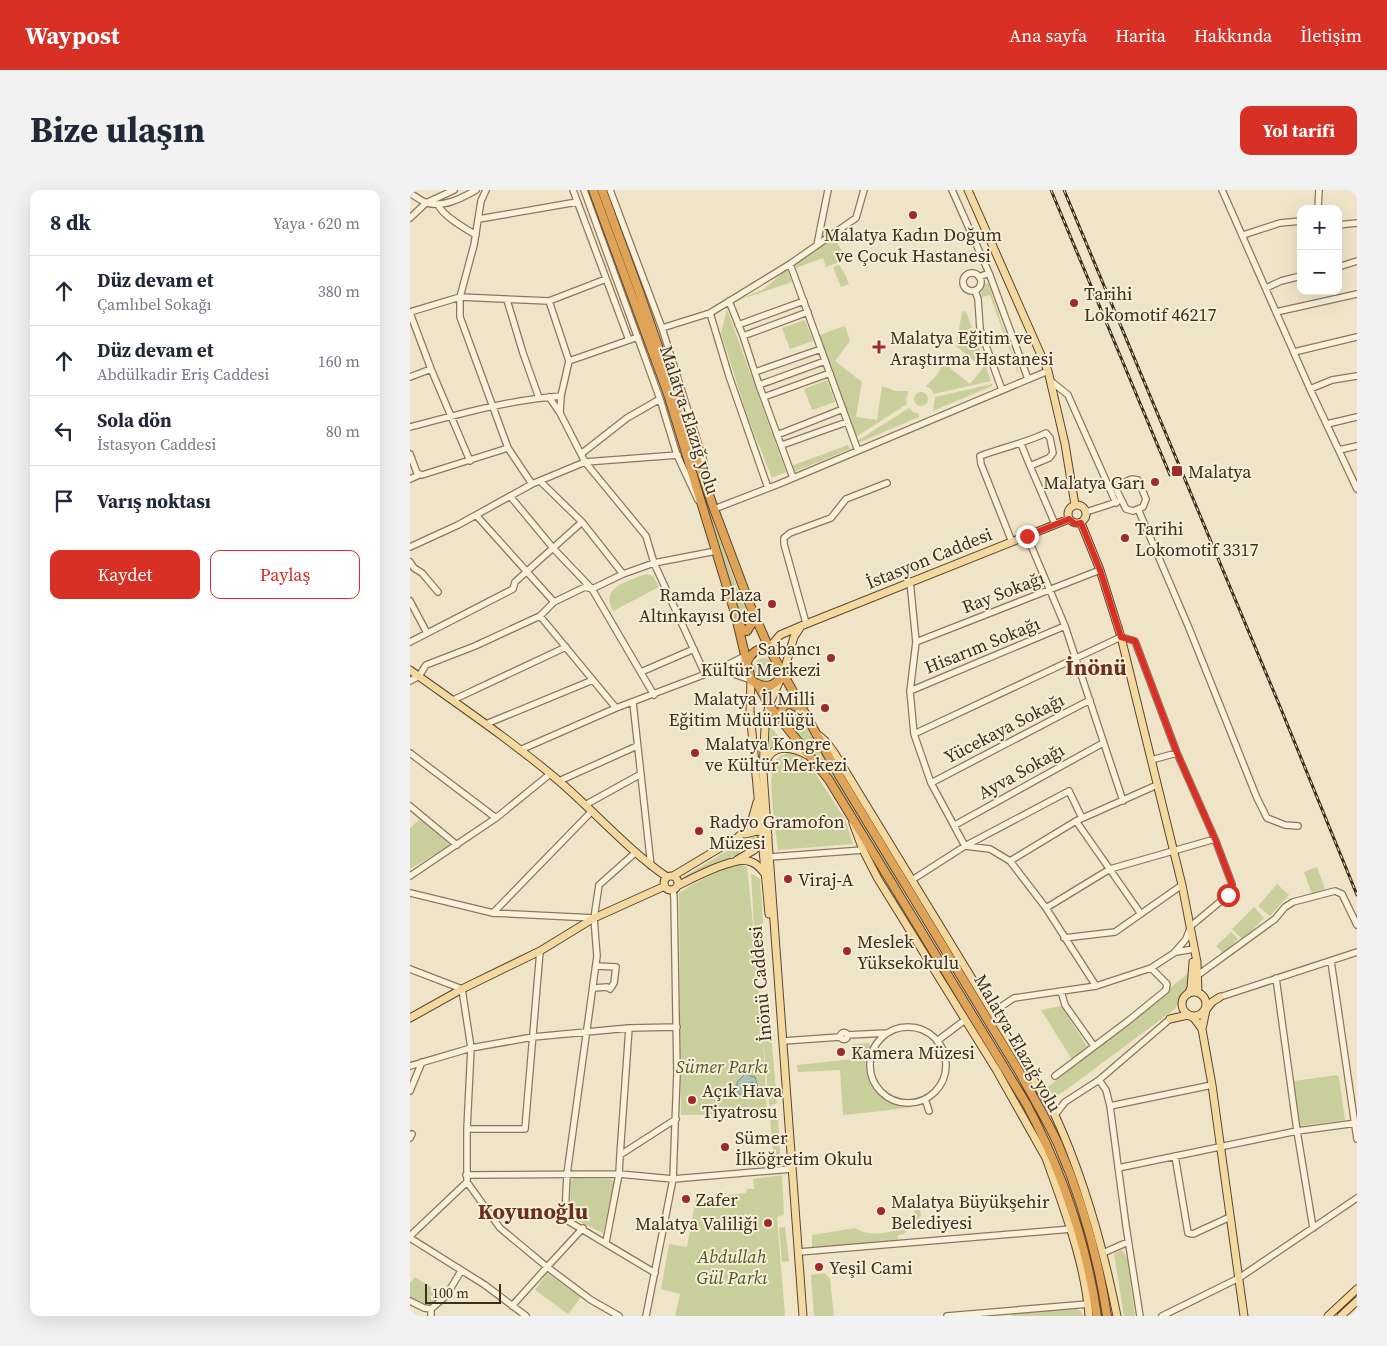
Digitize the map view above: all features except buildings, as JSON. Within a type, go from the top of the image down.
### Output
[{"type":"highway","name":"Malatya-Elazığ yolu","points":[[593,190],[665,386],[736,613],[746,659]]},
{"type":"highway","name":"Malatya-Elazığ yolu","points":[[602,190],[713,505],[750,605],[769,648]]},
{"type":"highway","points":[[736,613],[740,626],[743,630],[747,631],[752,620],[750,605]]},
{"type":"highway","points":[[769,648],[782,677],[769,686],[758,685],[751,680],[746,659],[754,652],[769,648]]},
{"type":"highway","name":"Malatya-Elazığ yolu","points":[[782,677],[804,711],[840,777],[1020,1073],[1044,1117],[1070,1175],[1087,1222],[1096,1256],[1107,1316]]},
{"type":"highway","name":"Malatya-Elazığ yolu","points":[[758,685],[769,705],[829,780],[1040,1129],[1065,1188],[1088,1268],[1097,1316]]},
{"type":"highway","points":[[789,730],[782,714],[783,707],[791,704],[804,711]]},
{"type":"main road","points":[[968,190],[1052,382],[1075,505]]},
{"type":"main road","points":[[1075,505],[1083,507],[1086,512],[1086,519],[1081,523],[1075,524],[1069,519],[1068,511],[1075,505]]},
{"type":"main road","name":"İstasyon Caddesi","points":[[769,648],[780,635],[804,624],[1069,519]]},
{"type":"main road","points":[[1081,523],[1100,570],[1121,637],[1191,926],[1200,994],[1206,1002],[1202,1029],[1212,1085],[1244,1316]]},
{"type":"main road","points":[[665,886],[670,890],[737,860],[754,850],[765,837],[763,772],[765,727],[769,705],[782,677],[794,637],[804,624]]},
{"type":"main road","points":[[410,670],[486,724],[559,781],[635,853],[652,866],[678,880],[675,888]]},
{"type":"main road","name":"İnönü Caddesi","points":[[751,680],[750,711],[765,837],[802,1316]]},
{"type":"main road","points":[[815,733],[822,737],[835,754],[1055,1115],[1083,1184],[1103,1252],[1117,1316]]},
{"type":"main road","points":[[763,772],[767,759],[774,751],[784,747],[797,749],[812,757]]},
{"type":"main road","points":[[739,837],[750,827],[759,794]]},
{"type":"main road","points":[[852,818],[863,850],[878,879],[1018,1108],[1046,1158]]},
{"type":"main road","points":[[665,886],[664,883],[670,876],[739,837],[750,832],[765,837]]},
{"type":"main road","name":"İnönü Caddesi","points":[[765,837],[770,857],[773,894],[775,945],[791,1169],[799,1252],[802,1316]]},
{"type":"main road","points":[[737,860],[754,863],[767,877]]},
{"type":"main road","points":[[410,1018],[462,989],[540,952],[594,918],[665,886]]},
{"type":"main road","points":[[1170,1019],[1188,994],[1192,980],[1194,949]]},
{"type":"main road","points":[[1188,994],[1191,992],[1208,998],[1220,997]]},
{"type":"main road","points":[[1170,1019],[1188,1015],[1200,1016],[1212,1002],[1220,997]]},
{"type":"main road","points":[[1183,1001],[1183,1009],[1194,1018],[1202,1029]]},
{"type":"main road","points":[[1027,1105],[1071,1229],[1089,1316]]},
{"type":"main road","points":[[1328,1316],[1357,1289]]},
{"type":"main road","points":[[1341,1316],[1357,1300]]},
{"type":"street","points":[[410,218],[426,203],[454,190]]},
{"type":"street","points":[[410,193],[426,203],[438,204],[450,202],[476,190],[486,190]]},
{"type":"street","points":[[476,190],[481,201]]},
{"type":"street","points":[[486,190],[481,201],[476,235],[460,296],[460,317],[508,448],[532,484]]},
{"type":"street","points":[[573,190],[629,340]]},
{"type":"street","points":[[584,190],[660,399],[677,456],[704,514]]},
{"type":"street","points":[[610,190],[662,328],[704,462],[713,505],[768,488],[1048,371]]},
{"type":"street","points":[[817,245],[828,190]]},
{"type":"street","points":[[662,328],[710,313],[790,264],[856,218],[864,190]]},
{"type":"street","points":[[952,190],[988,273],[1028,380]]},
{"type":"street","points":[[1222,190],[1310,389],[1356,482],[1357,489]]},
{"type":"street","points":[[1318,205],[1319,190]]},
{"type":"street","points":[[479,219],[577,202]]},
{"type":"street","points":[[438,204],[439,208],[456,223],[476,235]]},
{"type":"street","points":[[1242,235],[1280,223],[1297,221]]},
{"type":"street","points":[[1342,225],[1357,223]]},
{"type":"street","points":[[1342,265],[1357,261]]},
{"type":"street","points":[[790,264],[858,452]]},
{"type":"street","points":[[975,291],[966,289],[963,284],[964,278],[972,273],[979,277]]},
{"type":"street","points":[[979,277],[988,273]]},
{"type":"street","points":[[975,291],[980,285],[979,277]]},
{"type":"street","points":[[1266,288],[1281,281],[1297,277]]},
{"type":"street","points":[[470,461],[431,369],[410,313],[460,296],[549,301],[606,279]]},
{"type":"street","points":[[975,291],[978,299],[980,329],[1002,390]]},
{"type":"street","points":[[1276,312],[1357,294]]},
{"type":"street","points":[[507,300],[539,398]]},
{"type":"street","points":[[549,301],[569,361],[561,396],[560,412]]},
{"type":"street","points":[[729,301],[793,478]]},
{"type":"street","points":[[738,325],[804,301]]},
{"type":"street","points":[[743,336],[808,312]]},
{"type":"street","points":[[710,313],[729,376],[768,488]]},
{"type":"street","points":[[569,361],[638,337]]},
{"type":"street","points":[[1294,352],[1357,337]]},
{"type":"street","points":[[755,372],[821,349]]},
{"type":"street","points":[[759,385],[826,361]]},
{"type":"street","points":[[410,377],[431,369]]},
{"type":"street","points":[[764,397],[830,373]]},
{"type":"street","points":[[1310,389],[1332,380],[1357,376]]},
{"type":"street","points":[[1052,382],[1068,395],[1119,501],[1126,509],[1134,511],[1143,507],[1146,499],[1138,480],[1132,479],[1120,484],[1117,491],[1119,501]]},
{"type":"street","points":[[410,426],[492,406],[561,396]]},
{"type":"street","points":[[549,397],[560,412],[585,462],[646,536],[654,563],[705,674]]},
{"type":"street","points":[[581,454],[627,418],[660,399]]},
{"type":"street","points":[[777,435],[843,409]]},
{"type":"street","points":[[1327,424],[1357,418]]},
{"type":"street","points":[[782,445],[847,422]]},
{"type":"street","points":[[1012,542],[981,464],[980,456],[1021,444],[1046,433],[1050,438],[1053,453],[1049,458],[1030,466]]},
{"type":"street","points":[[1021,444],[1055,524]]},
{"type":"street","points":[[1339,450],[1357,446]]},
{"type":"street","points":[[410,479],[508,448]]},
{"type":"street","points":[[410,454],[419,475]]},
{"type":"street","points":[[410,547],[434,537],[532,484],[585,462],[686,455]]},
{"type":"street","points":[[540,481],[582,522],[623,574]]},
{"type":"street","points":[[804,624],[784,538],[790,533],[831,518],[846,499],[886,483]]},
{"type":"street","points":[[510,496],[553,548],[592,589],[654,694]]},
{"type":"street","points":[[1086,512],[1119,501]]},
{"type":"street","points":[[1138,509],[1189,628],[1256,798],[1267,818],[1298,826]]},
{"type":"street","points":[[476,515],[554,602]]},
{"type":"street","points":[[410,642],[513,589],[515,582],[582,522]]},
{"type":"street","points":[[1027,536],[1065,626],[1123,801]]},
{"type":"street","points":[[410,681],[419,676],[426,665],[475,646],[540,616],[554,602],[585,587],[592,589],[623,574],[654,563],[716,551]]},
{"type":"street","points":[[410,562],[438,592]]},
{"type":"street","name":"Ray Sokağı","points":[[916,642],[1100,570]]},
{"type":"street","points":[[910,581],[916,642],[910,691],[914,734],[931,783],[965,846]]},
{"type":"street","points":[[410,601],[427,633]]},
{"type":"street","points":[[540,616],[616,708]]},
{"type":"street","name":"Hisarım Sokağı","points":[[910,691],[1065,626]]},
{"type":"street","points":[[914,734],[1121,637],[1135,641],[1177,753],[1215,839],[1232,884],[1232,890],[1191,926],[1186,939],[1174,953],[1151,968],[1096,986],[1014,998],[993,1012]]},
{"type":"street","points":[[453,700],[566,647]]},
{"type":"street","points":[[641,672],[694,649]]},
{"type":"street","points":[[520,750],[616,708],[746,659]]},
{"type":"street","points":[[719,669],[751,680]]},
{"type":"street","points":[[486,724],[593,680]]},
{"type":"street","name":"Yücekaya Sokağı","points":[[931,783],[1090,700]]},
{"type":"street","points":[[633,702],[652,866]]},
{"type":"street","name":"Ayva Sokağı","points":[[954,825],[1103,743]]},
{"type":"street","points":[[559,781],[637,746]]},
{"type":"street","points":[[410,753],[496,818]]},
{"type":"street","points":[[1151,760],[1177,753]]},
{"type":"street","points":[[410,876],[496,818],[550,774]]},
{"type":"street","points":[[585,806],[641,774]]},
{"type":"street","points":[[1010,861],[1079,820],[1157,785]]},
{"type":"street","points":[[912,880],[965,846],[1069,792],[1079,820],[1141,914]]},
{"type":"street","points":[[410,806],[457,845]]},
{"type":"street","points":[[494,913],[591,812]]},
{"type":"street","points":[[1046,908],[1110,869],[1215,839]]},
{"type":"street","points":[[965,846],[990,849],[1010,861],[1046,908],[1096,986]]},
{"type":"street","points":[[770,857],[863,850]]},
{"type":"street","points":[[635,853],[599,885],[594,918],[597,956],[594,988],[567,1174],[565,1216],[568,1221],[583,1228],[655,1273]]},
{"type":"street","points":[[1064,938],[1115,932],[1182,885]]},
{"type":"street","points":[[646,1316],[673,1179],[677,1027],[675,888]]},
{"type":"street","points":[[1198,975],[1275,919],[1285,907],[1293,902],[1335,891],[1342,894],[1357,925]]},
{"type":"street","points":[[410,893],[494,913],[594,918]]},
{"type":"street","points":[[1174,953],[1194,949]]},
{"type":"street","points":[[467,1129],[525,1129],[540,952]]},
{"type":"street","points":[[1220,997],[1357,952]]},
{"type":"street","points":[[1331,961],[1357,1139]]},
{"type":"street","points":[[594,988],[607,987],[610,989],[614,983],[616,967],[596,966]]},
{"type":"street","points":[[1055,1076],[1166,990],[1167,984],[1151,968]]},
{"type":"street","points":[[410,969],[462,989],[471,1048],[467,1129],[467,1182],[500,1228],[591,1300],[619,1316]]},
{"type":"street","points":[[1276,978],[1297,1131],[1313,1228]]},
{"type":"street","points":[[1061,991],[1065,1005],[1094,1046]]},
{"type":"street","points":[[1055,1115],[1065,1102],[1098,1080],[1170,1019]]},
{"type":"street","points":[[937,1041],[965,1020]]},
{"type":"street","points":[[410,1066],[471,1048],[533,1037],[629,1028],[677,1027]]},
{"type":"street","points":[[783,1041],[840,1036],[843,1033],[847,1035],[887,1033],[900,1028],[911,1027],[926,1032],[937,1041],[944,1054],[946,1067],[943,1080],[936,1091],[926,1099],[914,1102],[897,1101],[881,1092],[874,1082],[870,1071],[870,1059],[874,1048],[887,1033]]},
{"type":"street","points":[[606,1242],[619,1174],[629,1028]]},
{"type":"street","points":[[410,1090],[422,1062]]},
{"type":"street","points":[[1098,1080],[1106,1090],[1110,1106],[1140,1316]]},
{"type":"street","points":[[1110,1106],[1212,1085]]},
{"type":"street","points":[[926,1099],[930,1110]]},
{"type":"street","points":[[620,1156],[676,1119]]},
{"type":"street","points":[[1118,1168],[1297,1131],[1356,1123]]},
{"type":"street","points":[[1175,1156],[1188,1233],[1193,1234],[1230,1217]]},
{"type":"street","points":[[466,1175],[619,1174],[673,1179],[791,1169]]},
{"type":"street","points":[[467,1182],[410,1237],[461,1271],[486,1285],[526,1316]]},
{"type":"street","points":[[1162,1316],[1239,1278],[1357,1198]]},
{"type":"street","points":[[512,1306],[583,1228]]},
{"type":"street","points":[[799,1252],[1071,1229]]},
{"type":"street","points":[[1103,1252],[1128,1242]]},
{"type":"street","points":[[410,1301],[431,1313],[446,1296],[461,1271]]},
{"type":"street","points":[[947,1316],[1009,1314],[1088,1304]]},
{"type":"green space","points":[[834,237],[842,251],[839,262],[826,267],[823,258],[796,268],[794,264]]},
{"type":"green space","points":[[839,265],[849,284],[841,287],[833,267]]},
{"type":"green space","points":[[787,269],[792,282],[736,301],[764,289]]},
{"type":"green space","points":[[988,283],[1018,374],[990,295],[982,297],[981,293],[985,284]]},
{"type":"green space","points":[[727,309],[786,472],[772,478],[748,418],[721,333]]},
{"type":"green space","points":[[966,311],[991,381],[934,394],[926,386],[936,376],[944,363],[970,384],[983,368],[956,346],[962,312]]},
{"type":"green space","points":[[805,320],[813,341],[790,349],[782,328]]},
{"type":"green space","points":[[845,326],[850,341],[835,361],[862,382],[856,417],[877,420],[882,386],[896,391],[909,391],[906,399],[907,404],[856,437],[819,335]]},
{"type":"green space","points":[[827,380],[835,402],[812,410],[804,389]]},
{"type":"green space","points":[[992,384],[992,386],[933,411],[935,397]]},
{"type":"green space","points":[[918,392],[924,392],[928,399],[924,406],[918,406],[914,402],[914,396]]},
{"type":"green space","points":[[909,408],[919,414],[919,417],[858,443],[857,441]]},
{"type":"green space","points":[[848,445],[850,449],[794,472],[791,466]]},
{"type":"green space","points":[[693,463],[750,620],[743,622],[690,465]]},
{"type":"green space","points":[[646,574],[653,576],[659,587],[613,611],[610,596],[613,590],[617,586]]},
{"type":"green space","points":[[764,658],[774,665],[775,669],[768,679],[764,680],[754,673],[753,669],[760,659]]},
{"type":"green space","points":[[795,708],[900,885],[898,887],[827,774],[788,719]]},
{"type":"green space","points":[[770,726],[785,744],[769,752]]},
{"type":"green space","points":[[788,753],[798,754],[808,763],[845,819],[853,844],[778,850],[771,782],[772,772],[776,760]]},
{"type":"green space","points":[[420,819],[449,844],[410,869],[410,828]]},
{"type":"green space","points":[[757,834],[759,842],[743,850],[739,841],[746,835]]},
{"type":"green space","points":[[737,845],[741,855],[734,856],[684,879],[683,877]]},
{"type":"green space","name":"Sümer Parkı","points":[[734,864],[747,867],[755,944],[751,873],[760,879],[765,947],[755,948],[762,1032],[771,1032],[777,1103],[770,1106],[769,1104],[763,1037],[767,1114],[681,1115],[679,893]]},
{"type":"green space","points":[[1317,867],[1325,889],[1312,894],[1304,872]]},
{"type":"green space","points":[[1277,884],[1289,895],[1270,916],[1258,906]]},
{"type":"green space","points":[[1254,907],[1264,918],[1243,940],[1232,929]]},
{"type":"green space","points":[[1231,932],[1238,939],[1224,954],[1216,946]]},
{"type":"green space","points":[[1190,972],[1188,986],[1175,1009],[1066,1090],[1056,1096],[1051,1095],[1047,1088]]},
{"type":"green space","points":[[1061,1006],[1089,1049],[1073,1061],[1041,1010]]},
{"type":"green space","points":[[869,1043],[871,1047],[868,1069],[876,1087],[891,1100],[912,1107],[843,1115],[840,1070],[798,1072],[797,1065],[854,1059],[853,1044]]},
{"type":"green space","points":[[1337,1075],[1339,1077],[1345,1120],[1299,1126],[1294,1081]]},
{"type":"green space","points":[[778,1116],[781,1166],[774,1167],[770,1117]]},
{"type":"green space","name":"Abdullah Gül Parkı","points":[[782,1175],[784,1215],[777,1217],[785,1316],[675,1316],[680,1294],[661,1289],[669,1244],[687,1247],[696,1198],[746,1193],[747,1189],[754,1189],[753,1179]]},
{"type":"green space","points":[[574,1178],[610,1179],[614,1182],[603,1233],[570,1217],[571,1181]]},
{"type":"green space","points":[[920,1209],[921,1216],[904,1234],[898,1235],[897,1242],[812,1247],[812,1235],[855,1228],[862,1232],[890,1232],[906,1224],[912,1218],[915,1210]]},
{"type":"green space","points":[[785,1227],[789,1261],[782,1262],[779,1228]]},
{"type":"green space","points":[[1122,1250],[1127,1258],[1135,1316],[1124,1316],[1114,1254]]},
{"type":"green space","points":[[547,1273],[581,1297],[568,1314],[535,1290]]},
{"type":"green space","points":[[825,1273],[830,1279],[834,1316],[814,1316],[811,1275]]},
{"type":"green space","points":[[415,1277],[448,1298],[440,1305],[426,1306],[410,1299],[410,1283]]},
{"type":"green space","points":[[1077,1309],[1081,1311],[1083,1316],[1012,1316],[1011,1313]]},
{"type":"water","points":[[745,1074],[755,1077],[758,1087],[757,1089],[753,1086],[753,1082],[746,1084],[745,1094],[741,1096],[737,1090],[737,1082]]},
{"type":"railway","points":[[1051,190],[1170,475]]},
{"type":"railway","points":[[1064,190],[1357,895]]},
{"type":"place","name":"Malatya Kadın Doğum ve Çocuk Hastanesi","points":[[913,215]]},
{"type":"place","name":"Tarihi Lokomotif 46217","points":[[1074,303]]},
{"type":"place","name":"Malatya Eğitim ve Araştırma Hastanesi","points":[[879,347]]},
{"type":"place","name":"Malatya","points":[[1177,471]]},
{"type":"place","name":"Malatya Garı","points":[[1155,482]]},
{"type":"place","name":"Tarihi Lokomotif 3317","points":[[1125,538]]},
{"type":"place","name":"Ramda Plaza Altınkayısı Otel","points":[[772,604]]},
{"type":"place","name":"Sabancı Kültür Merkezi","points":[[831,658]]},
{"type":"place","name":"Malatya İl Milli Eğitim Müdürlüğü","points":[[825,708]]},
{"type":"place","name":"Malatya Kongre ve Kültür Merkezi","points":[[695,753]]},
{"type":"place","name":"Radyo Gramofon Müzesi","points":[[699,831]]},
{"type":"place","name":"Viraj-A","points":[[788,879]]},
{"type":"place","name":"Meslek Yüksekokulu","points":[[847,951]]},
{"type":"place","name":"Kamera Müzesi","points":[[841,1052]]},
{"type":"place","name":"Açık Hava Tiyatrosu","points":[[692,1100]]},
{"type":"place","name":"Sümer İlköğretim Okulu","points":[[725,1147]]},
{"type":"place","name":"Zafer","points":[[686,1199]]},
{"type":"place","name":"Malatya Büyükşehir Belediyesi","points":[[881,1211]]},
{"type":"place","name":"Malatya Valiliği","points":[[768,1223]]},
{"type":"place","name":"Yeşil Cami","points":[[819,1267]]},
{"type":"district","name":"İnönü","points":[[1096,667]]},
{"type":"district","name":"Koyunoğlu","points":[[533,1211]]},
{"type":"route","points":[[1027,536],[1069,519],[1075,524],[1081,523],[1100,570],[1121,637],[1135,641],[1177,753],[1215,839],[1232,884],[1232,890],[1228,895]]}]
